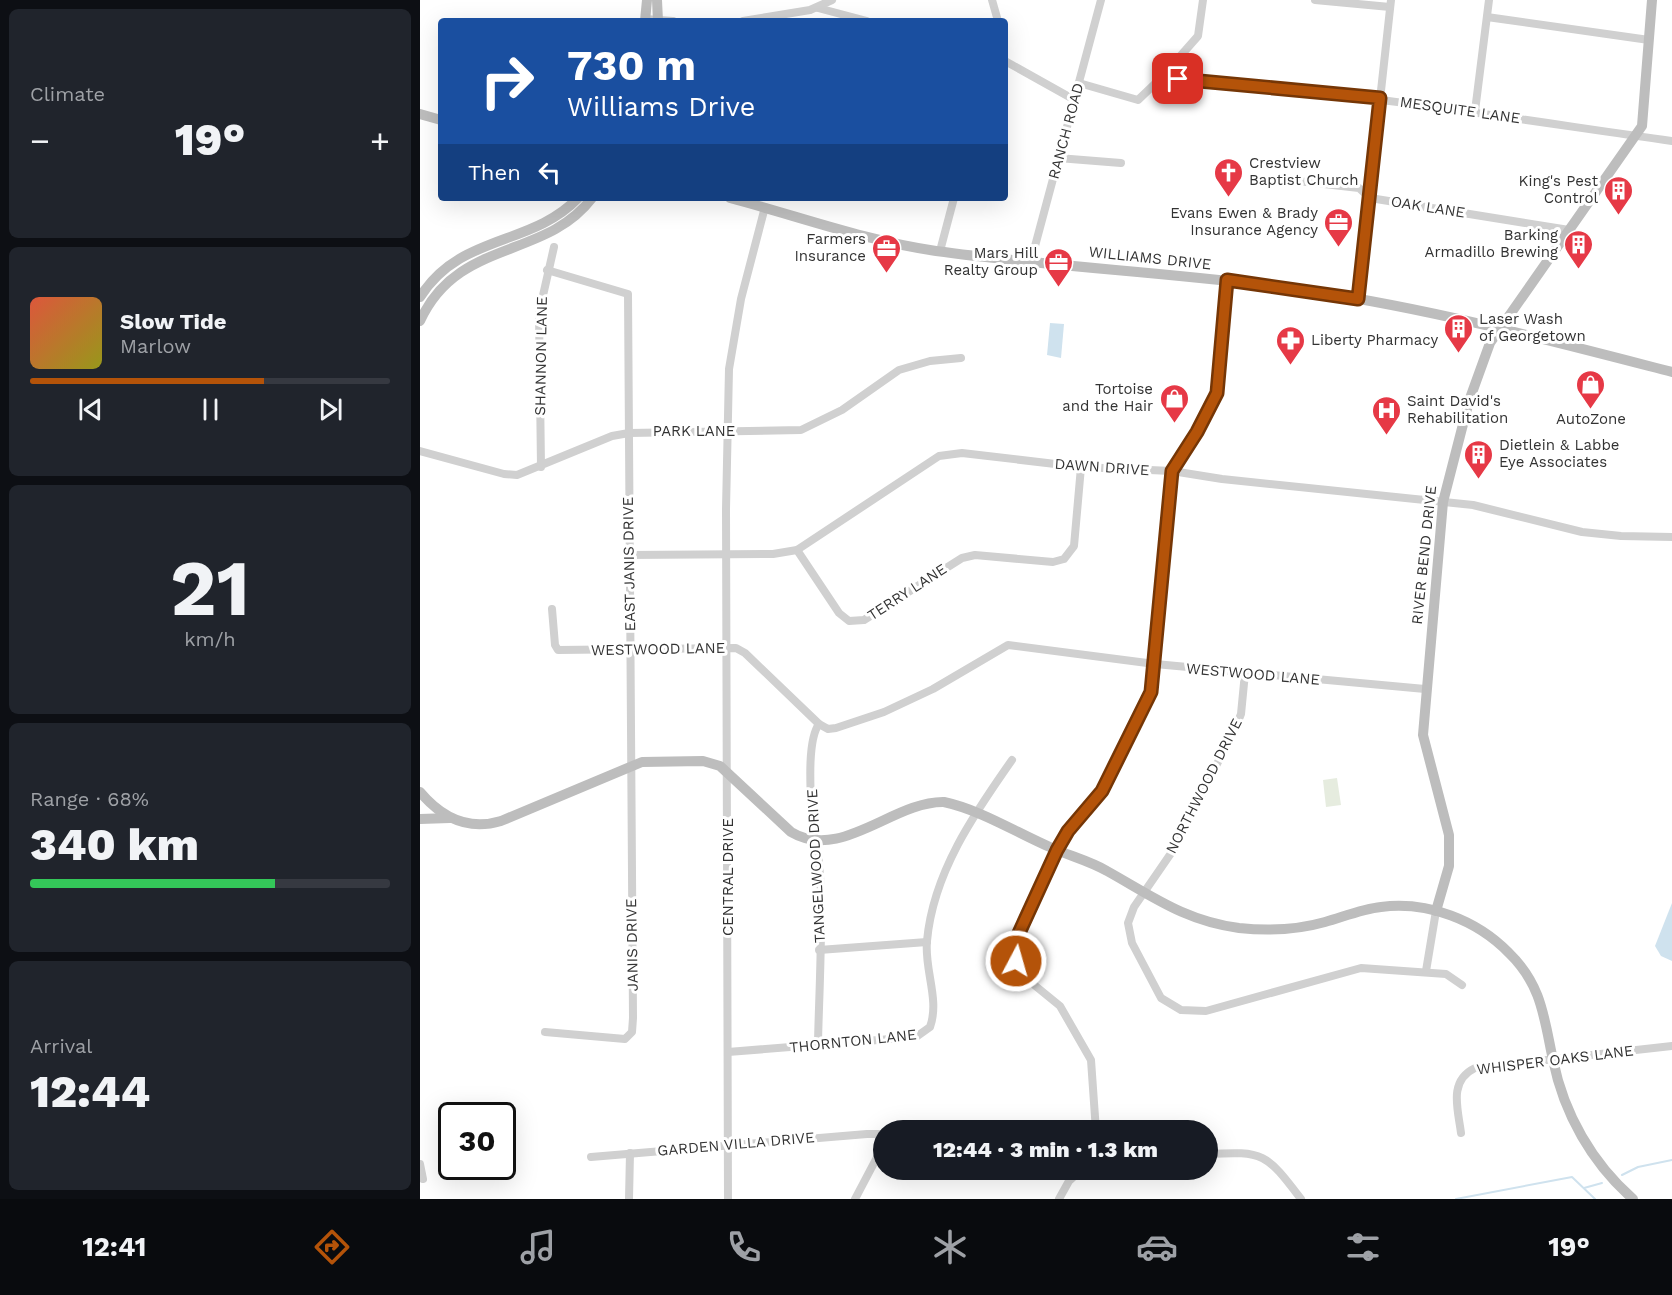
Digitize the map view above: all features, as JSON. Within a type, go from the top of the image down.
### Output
[{"type":"street","points":[[645,18],[647,0]]},
{"type":"street","points":[[657,0],[658,18]]},
{"type":"street","points":[[760,18],[818,8],[832,0]]},
{"type":"street","points":[[992,0],[997,18]]},
{"type":"street","name":"RANCH ROAD","points":[[1030,261],[1101,0]]},
{"type":"street","points":[[1079,83],[1138,100],[1198,36],[1203,0]]},
{"type":"street","points":[[1315,0],[1390,3],[1358,299]]},
{"type":"street","points":[[1475,111],[1488,0]]},
{"type":"street","name":"RIVER BEND DRIVE","points":[[1436,911],[1449,866],[1449,835],[1423,735],[1425,689],[1443,502],[1469,401],[1486,354],[1499,328],[1642,126],[1652,0]]},
{"type":"street","points":[[818,8],[856,18]]},
{"type":"street","points":[[1487,17],[1649,40]]},
{"type":"street","points":[[1008,63],[1073,99]]},
{"type":"street","name":"MESQUITE LANE","points":[[1161,78],[1380,98],[1672,141]]},
{"type":"street","points":[[420,114],[438,119]]},
{"type":"street","points":[[1058,158],[1121,163]]},
{"type":"street","name":"OAK LANE","points":[[1289,180],[1359,188],[1370,198],[1569,230]]},
{"type":"street","points":[[420,297],[441,274],[473,250],[535,228],[553,219],[574,201]]},
{"type":"street","points":[[420,321],[445,286],[464,270],[488,256],[562,226],[589,201]]},
{"type":"street","name":"WILLIAMS DRIVE","points":[[742,201],[837,229],[940,251],[1227,280],[1358,299],[1499,328],[1672,372]]},
{"type":"street","points":[[940,251],[953,201]]},
{"type":"street","name":"CENTRAL DRIVE","points":[[728,1199],[727,432],[733,338],[765,207]]},
{"type":"street","name":"SHANNON LANE","points":[[541,467],[539,313],[554,247]]},
{"type":"street","name":"EAST JANIS DRIVE","points":[[547,270],[628,294],[631,649],[629,766]]},
{"type":"street","points":[[1095,1120],[1093,1067],[1084,1044],[1060,1006],[1028,980],[1016,961],[1015,947],[1019,933],[1057,850],[1068,831],[1102,791],[1149,698],[1155,664],[1172,471],[1197,432],[1217,393],[1227,280]]},
{"type":"street","name":"PARK LANE","points":[[420,451],[510,475],[525,473],[612,436],[629,433],[801,430],[842,410],[899,370],[914,364],[961,358]]},
{"type":"street","name":"DAWN DRIVE","points":[[629,555],[774,554],[797,550],[946,454],[962,453],[1082,467],[1172,471],[1222,479],[1443,502],[1503,511],[1582,532],[1621,536],[1672,537]]},
{"type":"street","name":"TERRY LANE","points":[[797,550],[839,614],[849,621],[864,620],[962,558],[975,555],[1053,562],[1064,558],[1071,553],[1075,543],[1082,467]]},
{"type":"street","name":"WESTWOOD LANE","points":[[552,609],[558,650],[736,648],[745,653],[819,724],[828,729],[884,712],[933,689],[1008,645],[1155,664],[1425,689]]},
{"type":"street","name":"NORTHWOOD DRIVE","points":[[1245,673],[1241,714],[1237,724],[1176,846],[1131,912],[1129,934],[1161,998],[1182,1010],[1219,1008],[1356,968],[1446,974],[1462,985]]},
{"type":"street","name":"TANGELWOOD DRIVE","points":[[818,1046],[818,840],[812,831],[812,747],[813,732],[819,724]]},
{"type":"street","name":"THORNTON LANE","points":[[728,1052],[818,1046],[923,1034],[933,1018],[927,942],[939,887],[974,813],[1012,760]]},
{"type":"street","points":[[420,819],[450,818],[485,825],[501,822],[629,766],[650,761],[703,761],[720,766],[728,772],[791,832],[818,840],[837,838],[920,805],[944,802],[1102,868],[1143,894],[1196,918],[1253,929],[1297,928],[1381,907],[1405,906],[1436,911],[1479,928],[1517,962],[1543,1006],[1561,1090],[1577,1128],[1604,1170],[1633,1199]]},
{"type":"street","name":"JANIS DRIVE","points":[[545,1032],[618,1040],[625,1039],[632,1032],[629,766]]},
{"type":"street","points":[[420,794],[435,809],[450,818]]},
{"type":"street","points":[[420,794],[420,804]]},
{"type":"street","points":[[1426,972],[1436,911]]},
{"type":"street","points":[[819,950],[927,942]]},
{"type":"street","name":"WHISPER OAKS LANE","points":[[1461,1133],[1455,1092],[1461,1077],[1470,1070],[1672,1046]]},
{"type":"street","name":"GARDEN VILLA DRIVE","points":[[591,1157],[729,1144],[873,1139]]},
{"type":"street","points":[[1218,1153],[1244,1152],[1261,1156],[1300,1199]]},
{"type":"street","points":[[630,1153],[630,1199]]},
{"type":"street","points":[[855,1199],[873,1160]]},
{"type":"street","points":[[420,1164],[423,1179]]},
{"type":"street","points":[[1059,1199],[1070,1180]]},
{"type":"shaded area","points":[[1337,778],[1341,805],[1326,807],[1323,780]]},
{"type":"water","points":[[1050,323],[1064,324],[1061,358],[1047,355]]},
{"type":"water","points":[[1672,903],[1672,961],[1661,956],[1655,946]]},
{"type":"waterway","points":[[1622,1175],[1638,1167],[1672,1160]]},
{"type":"waterway","points":[[1456,1199],[1572,1177],[1595,1199]]},
{"type":"waterway","points":[[1584,1188],[1602,1183]]},
{"type":"place","name":"Crestview Baptist Church","points":[[1228,198]]},
{"type":"place","name":"King's Pest Control","points":[[1619,216]]},
{"type":"place","name":"Evans Ewen & Brady Insurance Agency","points":[[1339,248]]},
{"type":"place","name":"Barking Armadillo Brewing","points":[[1579,270]]},
{"type":"place","name":"Farmers Insurance","points":[[887,274]]},
{"type":"place","name":"Mars Hill Realty Group","points":[[1059,288]]},
{"type":"place","name":"Laser Wash of Georgetown","points":[[1458,354]]},
{"type":"place","name":"Liberty Pharmacy","points":[[1290,366]]},
{"type":"place","name":"AutoZone","points":[[1591,410]]},
{"type":"place","name":"Tortoise and the Hair","points":[[1174,424]]},
{"type":"place","name":"Saint David's Rehabilitation","points":[[1386,436]]},
{"type":"place","name":"Dietlein & Labbe Eye Associates","points":[[1478,480]]},
{"type":"route","points":[[1016,961],[1016,940],[1057,850],[1068,831],[1102,791],[1151,692],[1172,471],[1197,432],[1217,393],[1227,280],[1358,299],[1380,98],[1178,79]]}]
